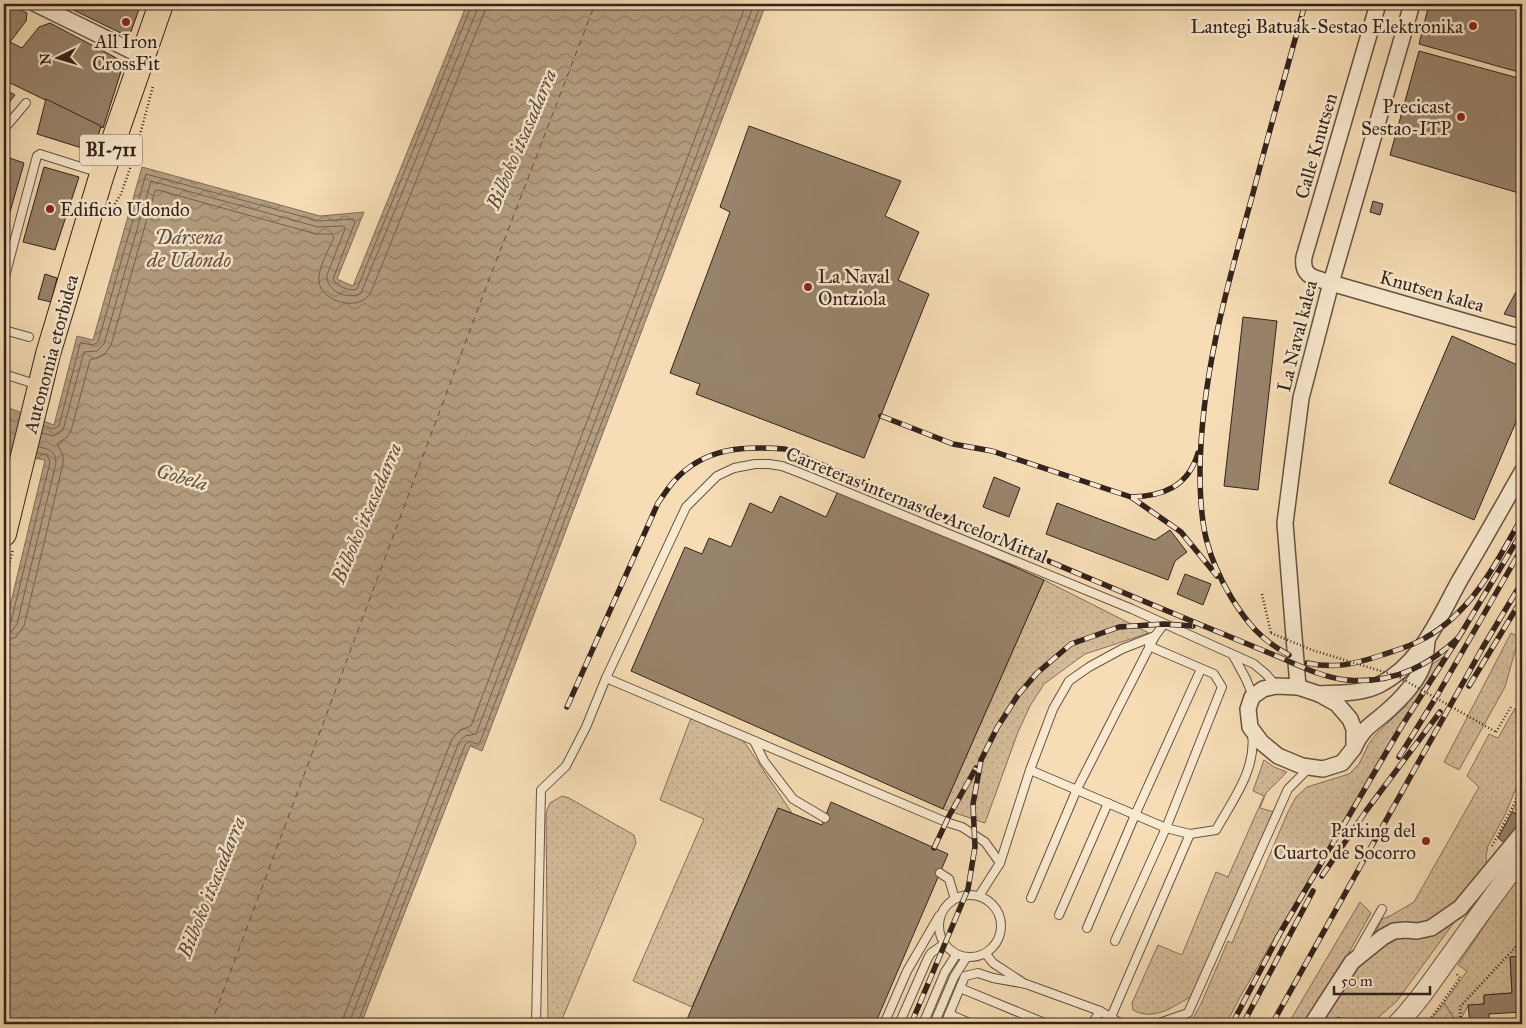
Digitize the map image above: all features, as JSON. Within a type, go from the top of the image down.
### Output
[{"type":"main road","name":"BI-711","points":[[102,174],[142,56],[170,7]]},
{"type":"main road","name":"Autonomia etorbidea","points":[[4,534],[39,385],[102,174]]},
{"type":"street","points":[[36,4],[142,56]]},
{"type":"street","name":"Calle Knutsen","points":[[1330,283],[1309,276],[1303,265],[1378,4]]},
{"type":"street","name":"La Naval kalea","points":[[1298,687],[1286,523],[1301,398],[1330,283],[1412,4]]},
{"type":"street","name":"Knutsen kalea","points":[[1330,283],[1522,338]]},
{"type":"street","points":[[1319,694],[1359,692],[1379,685],[1409,663],[1428,640],[1453,592],[1522,472]]},
{"type":"street","points":[[1354,748],[1354,729],[1350,719],[1337,704],[1319,694],[1298,687],[1276,686],[1263,689],[1253,696],[1248,709],[1250,727],[1261,742],[1278,756],[1302,766],[1323,769],[1342,763],[1354,748],[1359,735],[1397,703],[1408,690],[1423,664],[1428,640]]},
{"type":"street","points":[[1312,1024],[1352,962],[1383,937],[1394,931],[1417,931],[1431,928],[1460,908],[1522,833]]},
{"type":"street","points":[[1397,1024],[1420,997],[1498,888],[1522,858]]},
{"type":"lane","points":[[4,129],[26,103]]},
{"type":"lane","points":[[4,280],[37,156],[40,154],[44,155],[102,174]]},
{"type":"lane","points":[[4,330],[30,337]]},
{"type":"lane","points":[[4,374],[39,385]]},
{"type":"lane","name":"Carreteras internas de ArcelorMittal","points":[[536,1024],[541,790],[566,766],[586,727],[606,678],[686,507],[717,476],[734,468],[769,464],[782,466],[804,474],[1164,624],[1254,664],[1276,686]]},
{"type":"lane","points":[[1031,898],[1077,789],[1155,636],[1164,624]]},
{"type":"lane","points":[[979,896],[1000,864],[1030,770],[1053,709],[1069,681],[1089,667],[1122,649],[1155,636]]},
{"type":"lane","points":[[1115,941],[1166,828],[1222,687],[1214,674],[1150,646]]},
{"type":"lane","points":[[1234,656],[1253,696]]},
{"type":"lane","points":[[1087,928],[1135,815],[1201,669]]},
{"type":"lane","points":[[606,678],[946,822],[962,827],[985,842],[1000,864]]},
{"type":"lane","points":[[1030,770],[1166,828],[1190,834],[1216,830],[1247,774],[1253,745],[1250,727]]},
{"type":"lane","points":[[754,741],[764,761],[793,799],[825,818]]},
{"type":"lane","points":[[1156,1024],[1188,1013],[1288,789],[1311,767]]},
{"type":"lane","points":[[1058,915],[1108,803]]},
{"type":"lane","points":[[1110,1021],[1190,834]]},
{"type":"lane","points":[[940,873],[949,879],[956,899]]},
{"type":"lane","points":[[884,1024],[907,972],[940,915],[948,904],[960,896],[979,896],[991,902],[1000,914],[1002,928],[999,940],[986,954],[966,958],[956,955],[944,944],[939,931],[940,915]]},
{"type":"lane","points":[[1352,962],[1382,909]]},
{"type":"lane","points":[[899,1024],[928,958],[931,953],[944,944]]},
{"type":"lane","points":[[986,954],[993,963],[1026,984]]},
{"type":"lane","points":[[923,1024],[945,972],[956,955]]},
{"type":"lane","points":[[934,1024],[954,977],[966,958]]},
{"type":"lane","points":[[945,1024],[965,976],[978,973],[993,978],[1026,984],[1100,1011],[1110,1021],[1131,1024]]},
{"type":"lane","points":[[960,988],[1048,1024]]},
{"type":"lane","points":[[1092,1024],[1100,1011]]},
{"type":"lane","points":[[949,1014],[972,1024]]},
{"type":"path","points":[[170,7],[181,4]]},
{"type":"path","points":[[109,214],[121,194],[134,157],[156,78]]},
{"type":"path","points":[[1262,594],[1271,633],[1312,650],[1398,676],[1496,732],[1512,704]]},
{"type":"path","points":[[1520,695],[1522,726]]},
{"type":"path","points":[[1491,869],[1490,850],[1514,804],[1522,782]]},
{"type":"path","points":[[1461,1024],[1460,1006],[1522,940]]},
{"type":"path","points":[[1429,1024],[1431,1018],[1460,978],[1456,973],[1451,980]]},
{"type":"path","points":[[1498,1024],[1522,1022]]},
{"type":"path","points":[[1331,1024],[1336,1024]]},
{"type":"shaded area","points":[[4,453],[16,455],[4,503]]},
{"type":"shaded area","points":[[1044,580],[1149,633],[1085,654],[1044,684],[1030,706],[1018,732],[985,823],[943,809]]},
{"type":"shaded area","points":[[1511,633],[1519,637],[1505,687],[1459,770],[1444,762]]},
{"type":"shaded area","points":[[1443,657],[1393,736],[1226,1024],[1184,1024],[1193,1018],[1228,941],[1232,943],[1296,797],[1307,787],[1349,774],[1359,764],[1368,745],[1376,734],[1406,706],[1432,664]]},
{"type":"shaded area","points":[[1515,708],[1522,753],[1522,774],[1505,815],[1488,846],[1486,856],[1487,868],[1458,904],[1434,921],[1371,940],[1382,919],[1414,902],[1479,787],[1467,776],[1489,734],[1498,738]]},
{"type":"shaded area","points":[[691,718],[739,734],[792,813],[778,808],[692,1007],[633,981],[704,819],[660,800]]},
{"type":"shaded area","points":[[1264,760],[1274,767],[1287,772],[1266,793],[1260,808],[1274,812],[1192,996],[1171,1008],[1156,1013],[1141,1013],[1133,1010],[1132,1003],[1158,945],[1182,955],[1216,872],[1228,877],[1264,796],[1253,791]]},
{"type":"shaded area","points":[[1522,790],[1522,817],[1512,812]]},
{"type":"shaded area","points":[[562,796],[569,798],[634,835],[636,843],[560,1024],[548,1024],[546,813],[550,803]]},
{"type":"shaded area","points":[[1522,875],[1522,954],[1518,957],[1510,957],[1512,993],[1484,995],[1484,1004],[1468,1006],[1458,1024],[1444,1003],[1467,971],[1458,965],[1507,892]]},
{"type":"shaded area","points":[[1360,902],[1371,913],[1343,963],[1303,1024],[1288,1024]]},
{"type":"shaded area","points":[[1458,917],[1397,1001],[1371,1024],[1343,1024],[1340,1017],[1330,1019],[1324,1024],[1315,1024],[1356,966],[1383,941]]},
{"type":"shaded area","points":[[1444,1003],[1458,1024],[1431,1024],[1432,1018]]},
{"type":"water","points":[[467,4],[766,4],[482,751],[470,746],[361,1024],[4,1024],[4,631],[45,460],[4,453],[4,406],[54,425],[77,336],[93,340],[142,167],[320,216],[364,212],[337,279],[353,286]]},
{"type":"building","points":[[4,4],[27,13],[26,21],[10,42],[22,48],[39,27],[50,23],[124,62],[103,128],[4,80]]},
{"type":"building","points":[[61,4],[141,4],[129,37]]},
{"type":"building","name":"Lantegi Batuak-Sestao Elektronika","points":[[1429,4],[1511,4],[1522,7],[1522,73],[1419,44]]},
{"type":"building","name":"Precicast Sestao-ITP","points":[[1419,51],[1522,79],[1522,194],[1390,155]]},
{"type":"building","points":[[4,89],[15,95],[4,109]]},
{"type":"building","points":[[46,99],[101,126],[93,155],[84,152],[85,149],[37,134]]},
{"type":"building","name":"La Naval Ontziola","points":[[749,126],[901,181],[885,216],[919,232],[898,280],[929,294],[864,458],[696,394],[700,384],[670,373],[730,212],[720,207]]},
{"type":"building","points":[[4,156],[24,163],[8,219],[4,218]]},
{"type":"building","name":"Edificio Udondo","points":[[44,167],[79,177],[55,250],[23,242]]},
{"type":"building","points":[[1373,201],[1383,204],[1380,215],[1370,212]]},
{"type":"building","points":[[45,274],[57,278],[51,302],[38,299]]},
{"type":"building","points":[[1522,281],[1522,319],[1504,314]]},
{"type":"building","points":[[1243,317],[1277,321],[1258,490],[1224,486]]},
{"type":"building","points":[[1452,336],[1522,367],[1522,408],[1474,520],[1389,483]]},
{"type":"building","points":[[994,477],[1020,488],[1009,517],[983,507]]},
{"type":"building","points":[[839,489],[1044,580],[943,809],[631,671],[685,547],[702,554],[709,538],[731,547],[750,503],[772,513],[780,496],[826,517]]},
{"type":"building","points":[[1057,503],[1155,540],[1170,530],[1187,552],[1175,561],[1168,580],[1046,534]]},
{"type":"building","points":[[1185,574],[1211,584],[1203,605],[1177,594]]},
{"type":"building","points":[[831,802],[948,854],[875,1024],[685,1024],[778,808],[822,825]]},
{"type":"building","points":[[1512,812],[1522,817],[1522,827],[1508,845],[1498,838]]},
{"type":"building","points":[[1522,956],[1522,1012],[1489,1014],[1489,1024],[1470,1024],[1468,1005],[1484,1004],[1484,995],[1512,993],[1510,957]]},
{"type":"ferry route","points":[[211,1024],[485,290],[595,4]]},
{"type":"railway","points":[[1289,655],[1270,643],[1249,623],[1220,577],[1211,556],[1203,525],[1200,471],[1205,401],[1217,332],[1233,264],[1305,4]]},
{"type":"railway","points":[[881,416],[953,444],[992,451],[1131,497],[1181,532],[1217,576]]},
{"type":"railway","points":[[567,707],[658,503],[674,481],[699,461],[725,451],[740,449],[785,449],[1304,668],[1330,677],[1363,681],[1394,676],[1422,665],[1447,648],[1459,637]]},
{"type":"railway","points":[[1131,497],[1164,492],[1181,482],[1194,465],[1198,453]]},
{"type":"railway","points":[[1307,663],[1327,666],[1363,661],[1399,650],[1425,638],[1442,627],[1470,600],[1482,585],[1522,517]]},
{"type":"railway","points":[[1276,940],[1403,724],[1459,637],[1522,532]]},
{"type":"railway","points":[[1399,757],[1438,694],[1522,548]]},
{"type":"railway","points":[[1272,1024],[1483,647],[1522,582]]},
{"type":"railway","points":[[1469,686],[1522,599]]},
{"type":"railway","points":[[911,1024],[968,889],[975,847],[973,804],[981,760],[997,728],[1018,695],[1037,673],[1071,644],[1119,627],[1164,624],[1193,626]]},
{"type":"railway","points":[[1322,876],[1366,811],[1440,712]]},
{"type":"railway","points":[[934,848],[949,816],[976,768]]},
{"type":"railway","points":[[1243,1024],[1313,891]]},
{"type":"railway","points":[[1232,1024],[1279,935]]},
{"type":"place","name":"All Iron CrossFit","points":[[126,22]]},
{"type":"place","name":"Lantegi Batuak-Sestao Elektronika","points":[[1473,26]]},
{"type":"place","name":"Precicast Sestao-ITP","points":[[1461,117]]},
{"type":"place","name":"Edificio Udondo","points":[[50,209]]},
{"type":"place","name":"La Naval Ontziola","points":[[808,287]]},
{"type":"place","name":"Parking del Cuarto de Socorro","points":[[1426,841]]},
{"type":"water label","name":"Bilboko itsasadarra","points":[[521,139]]},
{"type":"water label","name":"Dársena de Udondo","points":[[189,248]]},
{"type":"water label","name":"Gobela","points":[[182,477]]},
{"type":"water label","name":"Bilboko itsasadarra","points":[[366,513]]},
{"type":"water label","name":"Bilboko itsasadarra","points":[[211,887]]}]
